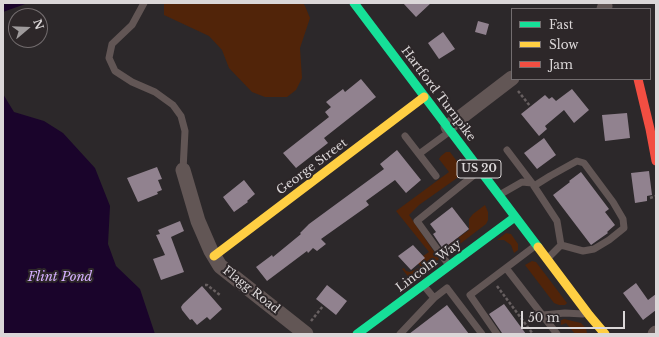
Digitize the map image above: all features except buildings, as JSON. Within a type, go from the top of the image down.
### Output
[{"type":"street","name":"Hartford Turnpike","points":[[354,3],[589,315],[605,334]]},
{"type":"street","points":[[449,129],[511,79]]},
{"type":"street","points":[[638,80],[656,160]]},
{"type":"street","name":"George Street","points":[[214,256],[424,97]]},
{"type":"street","name":"Flagg Road","points":[[183,170],[198,221],[220,266],[304,333]]},
{"type":"street","name":"Lincoln Way","points":[[357,334],[515,217]]},
{"type":"lane","points":[[144,3],[132,25],[112,44],[109,58],[115,71],[132,82],[155,92],[172,105],[181,116],[185,132],[183,170]]},
{"type":"lane","points":[[419,154],[449,129]]},
{"type":"lane","points":[[405,136],[436,176]]},
{"type":"lane","points":[[507,150],[533,184],[557,221],[561,245]]},
{"type":"lane","points":[[499,195],[522,182],[533,184],[577,161],[584,164],[613,202],[623,219],[624,228],[609,240],[594,249],[583,252],[561,245]]},
{"type":"lane","points":[[449,266],[418,221],[480,170]]},
{"type":"lane","points":[[497,334],[470,295],[536,244]]},
{"type":"lane","points":[[547,259],[561,245]]},
{"type":"lane","points":[[506,268],[557,334]]},
{"type":"lane","points":[[424,284],[434,298]]},
{"type":"lane","points":[[400,334],[434,298],[447,288],[482,334]]},
{"type":"lane","points":[[542,316],[565,312],[589,315]]},
{"type":"path","points":[[650,198],[656,196]]},
{"type":"path","points":[[205,285],[207,284],[220,295]]},
{"type":"path","points":[[504,295],[533,334]]},
{"type":"path","points":[[304,333],[323,306]]},
{"type":"shaded area","points":[[164,3],[303,3],[310,18],[300,48],[302,78],[296,90],[287,97],[265,97],[252,92],[229,68],[222,50],[209,36],[164,15]]},
{"type":"shaded area","points":[[446,152],[450,152],[462,168],[460,176],[419,205],[409,215],[439,259],[424,271],[418,263],[423,256],[429,252],[396,211],[449,172],[439,159]]},
{"type":"shaded area","points":[[485,205],[488,212],[488,220],[486,224],[452,250],[447,252],[443,249],[469,230],[469,219]]},
{"type":"shaded area","points":[[506,233],[511,234],[518,244],[518,250],[514,253],[511,245],[504,240],[497,240]]},
{"type":"shaded area","points":[[532,261],[536,262],[567,303],[565,305],[554,303],[525,265]]},
{"type":"shaded area","points":[[404,268],[406,271],[410,272],[419,268],[422,272],[411,280],[402,269]]},
{"type":"shaded area","points":[[564,319],[581,323],[586,328],[587,334],[575,334],[566,323],[561,325],[560,321]]},
{"type":"water","points":[[3,3],[28,3],[14,8],[8,8],[8,10],[3,12]]},
{"type":"water","name":"Flint Pond","points":[[3,94],[14,112],[44,121],[63,133],[95,168],[110,206],[108,244],[116,266],[140,289],[155,334],[3,334]]},
{"type":"traffic: fast","points":[[354,3],[538,247]]},
{"type":"traffic: fast","points":[[357,334],[515,217]]},
{"type":"traffic: slow","points":[[214,256],[424,97]]},
{"type":"traffic: slow","points":[[538,247],[605,334]]},
{"type":"traffic: jam","points":[[638,80],[656,161]]}]
